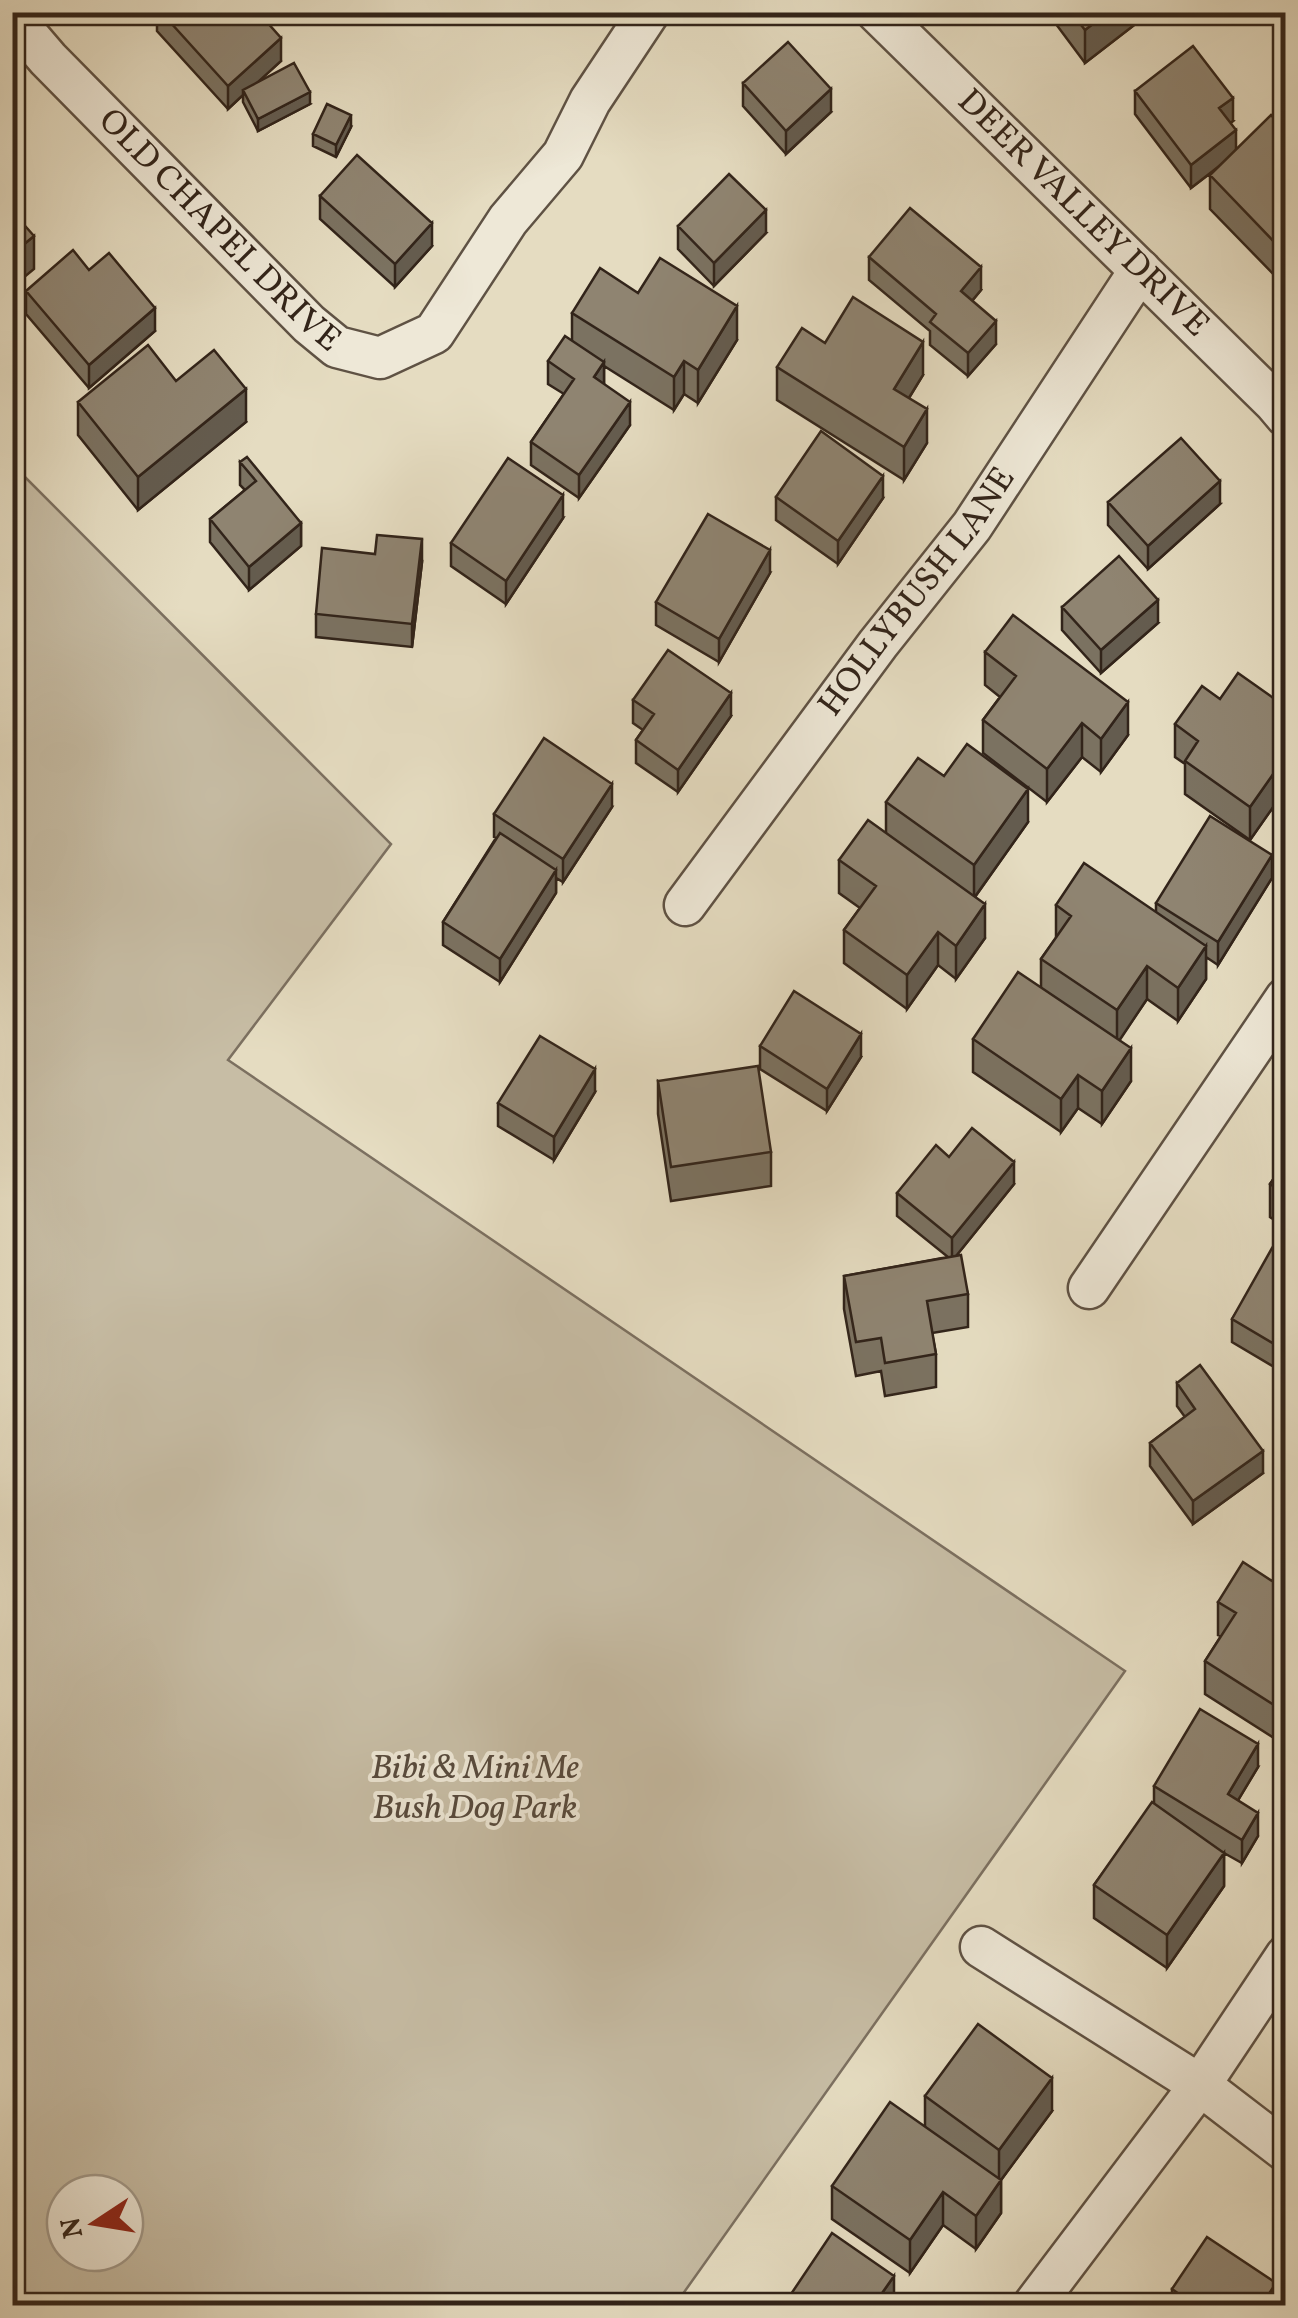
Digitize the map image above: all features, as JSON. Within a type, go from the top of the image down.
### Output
[{"type":"street","name":"OLD CHAPEL DRIVE","points":[[12,17],[48,59],[309,324],[337,348],[380,358],[434,333],[508,220],[563,155],[590,101],[649,12]]},
{"type":"street","name":"DEER VALLEY DRIVE","points":[[877,12],[1286,416]]},
{"type":"street","name":"HOLLYBUSH LANE","points":[[685,905],[878,644],[972,526],[1140,270]]},
{"type":"street","points":[[1088,1288],[1286,998]]},
{"type":"street","points":[[982,1947],[1200,2085],[1282,2145]]},
{"type":"street","points":[[1032,2306],[1200,2085],[1286,1956]]},
{"type":"green space","name":"Bibi & Mini Me Bush Dog Park","points":[[13,465],[391,844],[228,1060],[1125,1671],[675,2305],[13,2305]]},
{"type":"building","points":[[161,12],[258,12],[281,38],[228,86]]},
{"type":"building","points":[[1071,12],[1108,12],[1085,30]]},
{"type":"building","points":[[788,42],[831,89],[786,131],[743,83]]},
{"type":"building","points":[[1193,46],[1233,98],[1219,108],[1236,130],[1191,165],[1135,91]]},
{"type":"building","points":[[294,63],[310,92],[258,119],[243,90]]},
{"type":"building","points":[[327,104],[351,115],[336,145],[313,134]]},
{"type":"building","points":[[1271,115],[1286,130],[1286,243],[1280,248],[1210,175]]},
{"type":"building","points":[[357,155],[432,223],[395,264],[320,196]]},
{"type":"building","points":[[12,156],[21,167],[12,174]]},
{"type":"building","points":[[729,174],[766,210],[714,263],[678,226]]},
{"type":"building","points":[[910,208],[981,267],[961,291],[996,321],[968,353],[930,322],[936,314],[869,257]]},
{"type":"building","points":[[12,211],[34,236],[12,254]]},
{"type":"building","points":[[73,250],[89,270],[109,253],[155,308],[89,365],[26,291]]},
{"type":"building","points":[[660,258],[737,306],[698,370],[684,361],[674,377],[572,313],[600,268],[638,293]]},
{"type":"building","points":[[853,297],[923,342],[894,389],[927,409],[904,447],[777,367],[802,328],[825,343]]},
{"type":"building","points":[[565,336],[604,362],[594,377],[630,402],[579,475],[531,442],[574,379],[548,361]]},
{"type":"building","points":[[148,345],[176,381],[214,350],[246,389],[138,477],[78,402]]},
{"type":"building","points":[[821,431],[883,476],[838,541],[776,497]]},
{"type":"building","points":[[1181,438],[1220,481],[1148,546],[1108,502]]},
{"type":"building","points":[[247,457],[301,523],[249,567],[210,519],[256,481],[240,462]]},
{"type":"building","points":[[508,458],[563,495],[506,581],[451,543]]},
{"type":"building","points":[[708,514],[770,550],[719,639],[656,602]]},
{"type":"building","points":[[377,535],[422,539],[412,624],[316,614],[322,548],[375,554]]},
{"type":"building","points":[[1119,556],[1158,600],[1101,650],[1062,607]]},
{"type":"building","points":[[1013,615],[1128,702],[1101,739],[1082,723],[1047,769],[983,720],[1016,676],[985,652]]},
{"type":"building","points":[[668,650],[731,693],[678,770],[636,740],[654,714],[633,700]]},
{"type":"building","points":[[1238,673],[1286,707],[1286,761],[1250,807],[1185,761],[1198,741],[1175,724],[1202,686],[1220,699]]},
{"type":"building","points":[[544,738],[612,784],[563,859],[494,814]]},
{"type":"building","points":[[967,744],[1028,789],[974,865],[886,802],[918,758],[944,776]]},
{"type":"building","points":[[1210,816],[1272,855],[1218,942],[1156,903]]},
{"type":"building","points":[[868,820],[985,904],[956,946],[938,932],[907,975],[844,930],[876,886],[839,860]]},
{"type":"building","points":[[500,833],[556,870],[500,959],[443,922]]},
{"type":"building","points":[[1084,863],[1206,946],[1178,988],[1147,966],[1117,1010],[1041,959],[1071,916],[1056,905]]},
{"type":"building","points":[[1018,972],[1131,1048],[1102,1091],[1078,1075],[1061,1099],[973,1039]]},
{"type":"building","points":[[794,991],[861,1034],[827,1089],[760,1046]]},
{"type":"building","points":[[540,1036],[595,1069],[554,1137],[498,1103]]},
{"type":"building","points":[[758,1066],[771,1152],[671,1167],[658,1081]]},
{"type":"building","points":[[972,1128],[1014,1162],[952,1238],[897,1193],[936,1145],[949,1157]]},
{"type":"building","points":[[1286,1161],[1286,1195],[1270,1184]]},
{"type":"building","points":[[1280,1234],[1286,1237],[1286,1351],[1232,1319]]},
{"type":"building","points":[[961,1255],[968,1294],[927,1301],[936,1354],[885,1363],[881,1338],[856,1342],[844,1276]]},
{"type":"building","points":[[1200,1365],[1263,1451],[1193,1501],[1150,1443],[1195,1409],[1177,1383]]},
{"type":"building","points":[[1243,1562],[1286,1590],[1286,1686],[1274,1705],[1205,1661],[1236,1613],[1218,1602]]},
{"type":"building","points":[[1200,1709],[1258,1744],[1228,1794],[1258,1813],[1242,1840],[1154,1786]]},
{"type":"building","points":[[1152,1802],[1224,1853],[1167,1935],[1094,1885]]},
{"type":"building","points":[[978,2024],[1052,2078],[999,2150],[925,2096]]},
{"type":"building","points":[[890,2102],[1001,2180],[976,2216],[943,2192],[910,2240],[832,2186]]},
{"type":"building","points":[[832,2233],[894,2276],[873,2306],[783,2306]]},
{"type":"building","points":[[1207,2237],[1276,2283],[1261,2306],[1196,2306],[1172,2289]]}]
